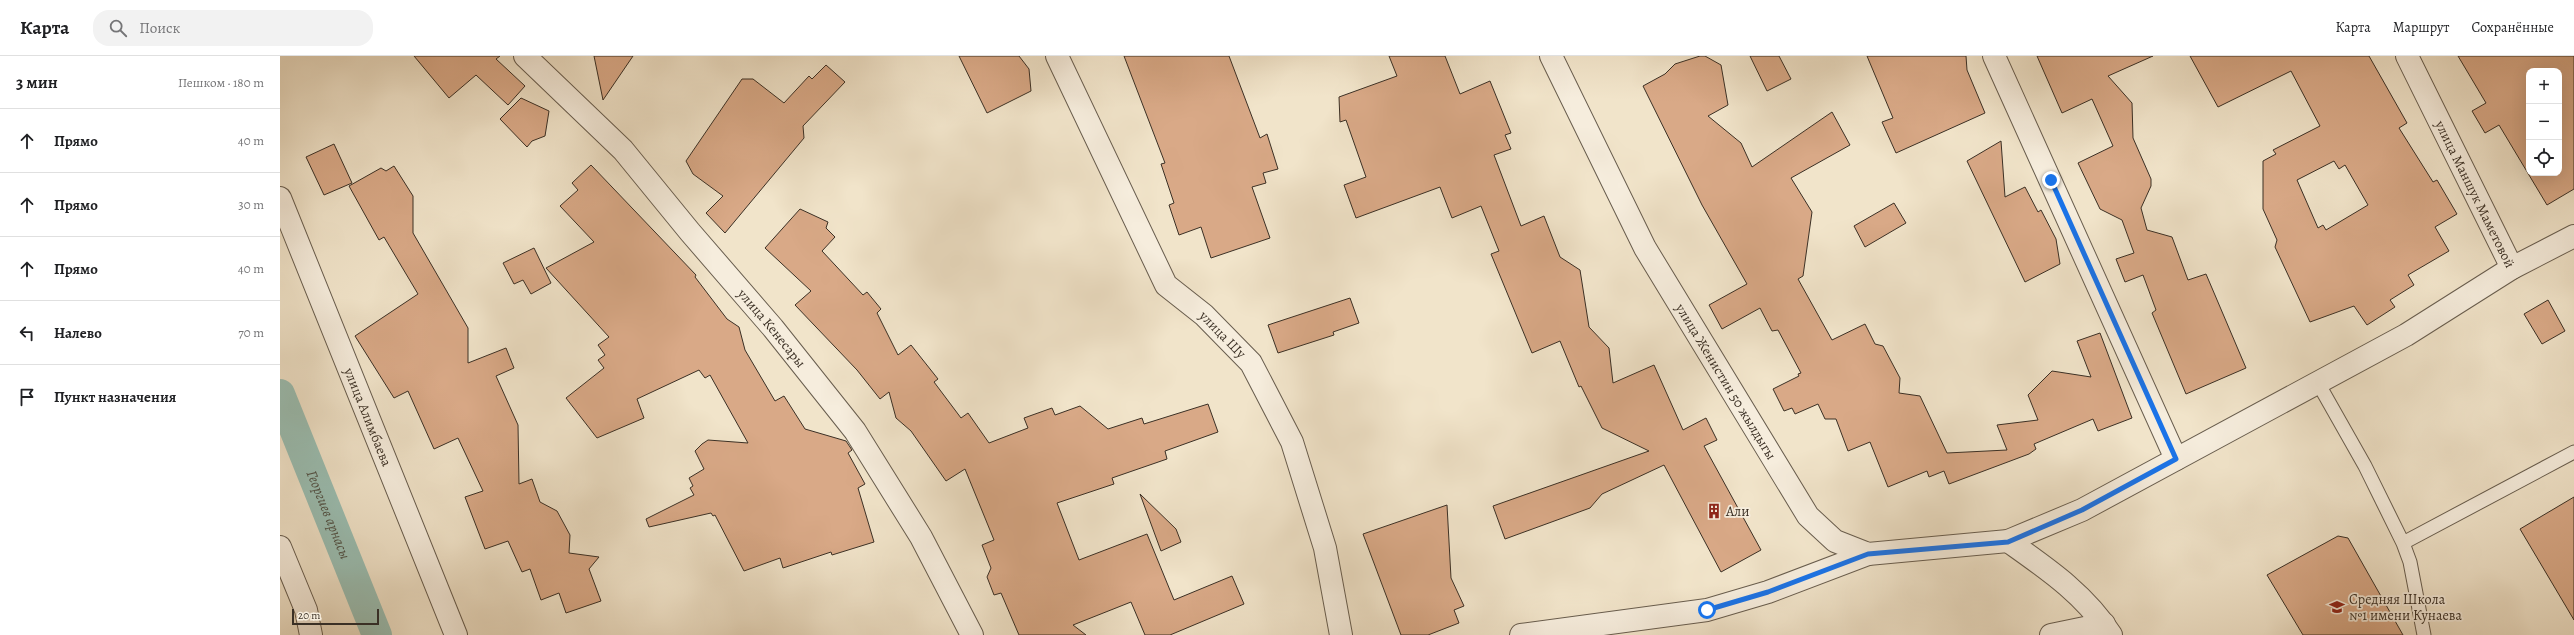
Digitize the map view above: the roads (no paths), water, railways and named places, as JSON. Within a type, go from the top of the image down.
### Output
[{"type":"street","name":"улица Кенесары","points":[[525,56],[623,150],[690,232],[773,328],[855,431],[921,537],[972,635]]},
{"type":"street","name":"улица Шу","points":[[1057,56],[1166,285],[1204,315],[1251,362],[1292,442],[1325,548],[1341,635]]},
{"type":"street","name":"улица Женистин 50 жылдыгы","points":[[1551,56],[1645,248],[1808,516],[1835,541],[1868,554],[2008,542],[2082,510],[2406,336],[2512,268]]},
{"type":"street","points":[[1994,56],[2176,459]]},
{"type":"street","name":"улица Маншук Маметовой","points":[[2408,56],[2512,268],[2574,236]]},
{"type":"street","name":"улица Алимбаева","points":[[280,198],[456,635]]},
{"type":"street","points":[[2008,542],[2063,580],[2107,629]]},
{"type":"street","points":[[280,547],[306,610],[312,635]]},
{"type":"street","points":[[1521,635],[1707,610],[1768,592],[1868,554]]},
{"type":"street","points":[[2051,635],[2107,629]]},
{"type":"lane","points":[[2318,383],[2365,466],[2403,543],[2410,562],[2424,635]]},
{"type":"lane","points":[[2403,543],[2574,452]]},
{"type":"waterway","name":"Георгиев арнасы","points":[[280,394],[377,635]]},
{"type":"place","name":"Али","points":[[1714,511]]},
{"type":"place","name":"Средняя Школа №1 имени Кунаева","points":[[2337,607]]}]
